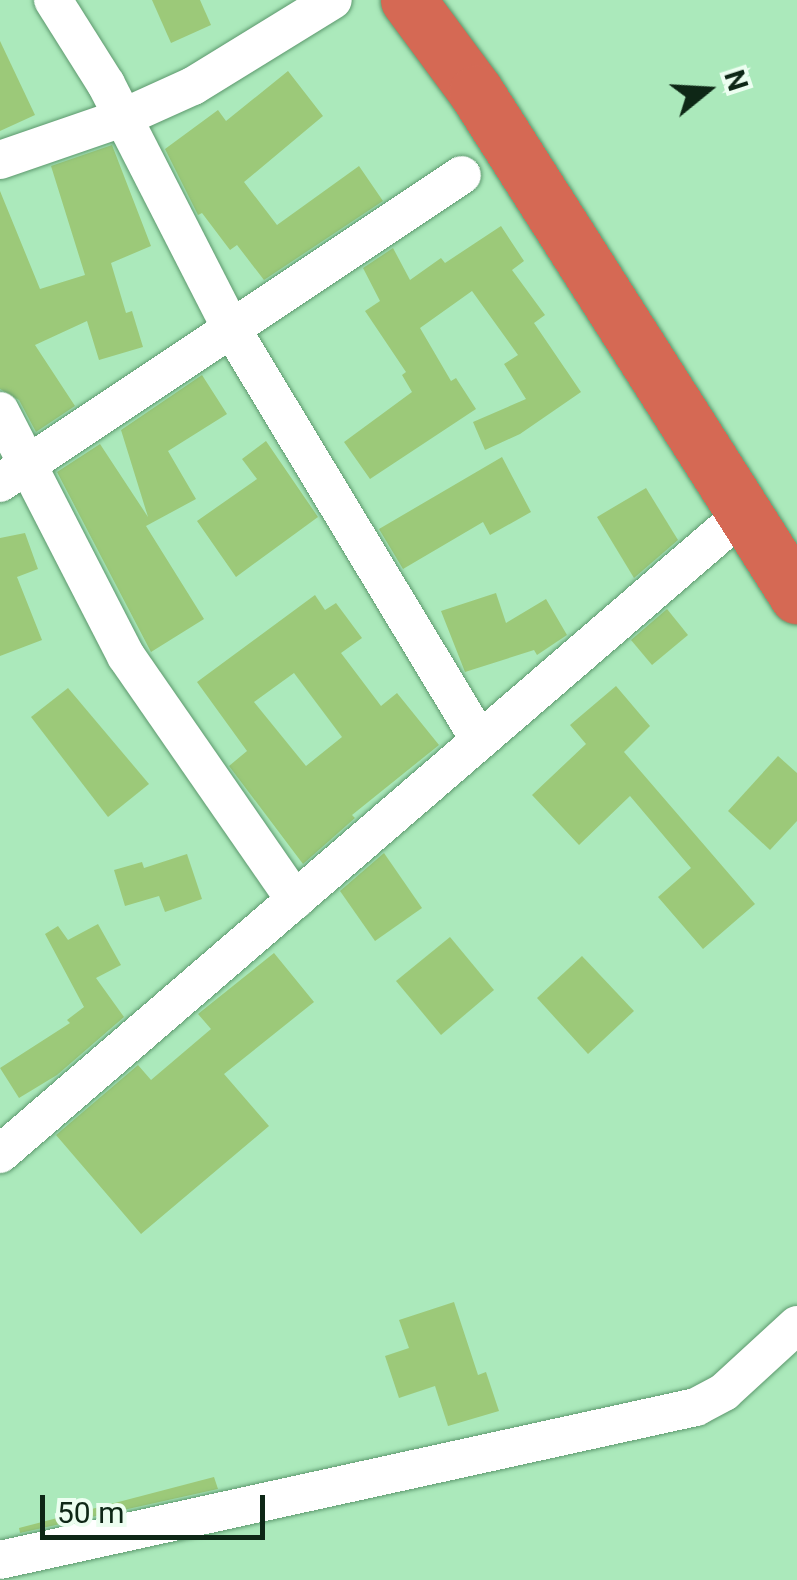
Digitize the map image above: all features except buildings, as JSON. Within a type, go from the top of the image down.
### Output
[{"type":"highway","points":[[408,0],[476,92],[797,596]]},
{"type":"highway","points":[[432,0],[476,92]]},
{"type":"street","points":[[52,0],[122,118],[230,328],[480,740]]},
{"type":"street","points":[[0,160],[122,118],[229,67],[333,0]]},
{"type":"street","points":[[14,474],[462,176]]},
{"type":"street","points":[[0,410],[14,474],[126,656],[294,900]]},
{"type":"street","points":[[0,1154],[744,513]]},
{"type":"street","points":[[0,1560],[696,1407],[724,1392],[797,1324]]}]
